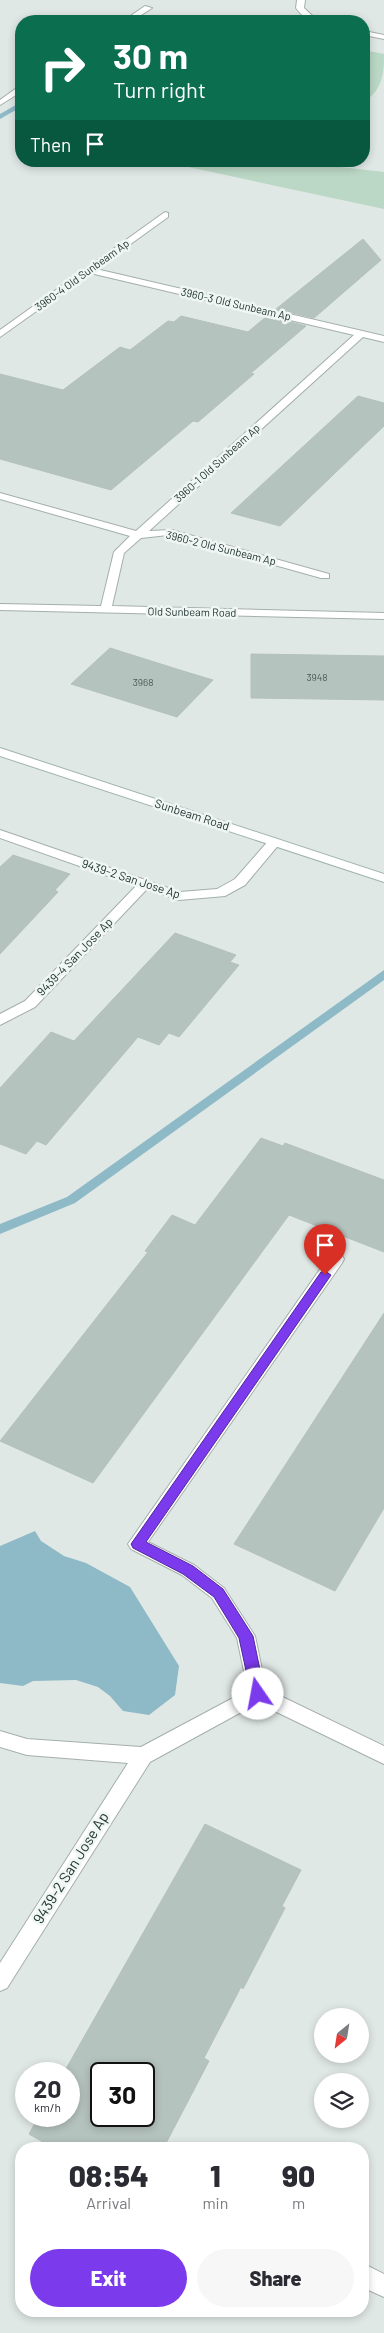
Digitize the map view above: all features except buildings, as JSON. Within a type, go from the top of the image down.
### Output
[{"type":"street","points":[[301,0],[300,8],[306,15]]},
{"type":"street","points":[[137,15],[148,8]]},
{"type":"street","points":[[370,34],[384,37]]},
{"type":"street","points":[[0,103],[15,93]]},
{"type":"street","name":"3960-4 Old Sunbeam Ap","points":[[0,334],[165,215]]},
{"type":"street","name":"3960-3 Old Sunbeam Ap","points":[[89,270],[384,339]]},
{"type":"street","name":"3960-1 Old Sunbeam Ap","points":[[105,610],[119,552],[361,334]]},
{"type":"street","name":"3960-2 Old Sunbeam Ap","points":[[0,496],[137,535],[168,532],[325,576]]},
{"type":"street","name":"Old Sunbeam Road","points":[[0,607],[384,616]]},
{"type":"street","name":"Sunbeam Road","points":[[0,752],[384,878]]},
{"type":"street","name":"9439-2 San Jose Ap","points":[[0,834],[179,896],[220,893],[240,882],[275,842]]},
{"type":"street","name":"9439-4 San Jose Ap","points":[[0,1020],[30,1004],[144,885]]},
{"type":"street","points":[[258,1694],[246,1636],[218,1593],[188,1570],[137,1544],[336,1259]]},
{"type":"street","points":[[258,1694],[384,1755]]},
{"type":"street","points":[[0,1739],[27,1747],[143,1756],[258,1694]]},
{"type":"street","name":"9439-2 San Jose Ap","points":[[0,1981],[143,1756]]},
{"type":"street","points":[[369,2278],[384,2286]]},
{"type":"green space","points":[[370,51],[384,54],[381,81],[370,97]]},
{"type":"green space","points":[[188,167],[340,167],[384,172],[384,209]]},
{"type":"water","points":[[35,1531],[41,1541],[64,1556],[86,1563],[130,1587],[179,1666],[175,1695],[149,1715],[123,1711],[110,1696],[98,1687],[76,1680],[33,1681],[23,1686],[0,1683],[0,1546]]},
{"type":"waterway","points":[[0,117],[15,108]]},
{"type":"waterway","points":[[0,1229],[71,1200],[384,974]]},
{"type":"route","points":[[258,1694],[246,1636],[218,1593],[188,1570],[137,1544],[325,1275]]}]
